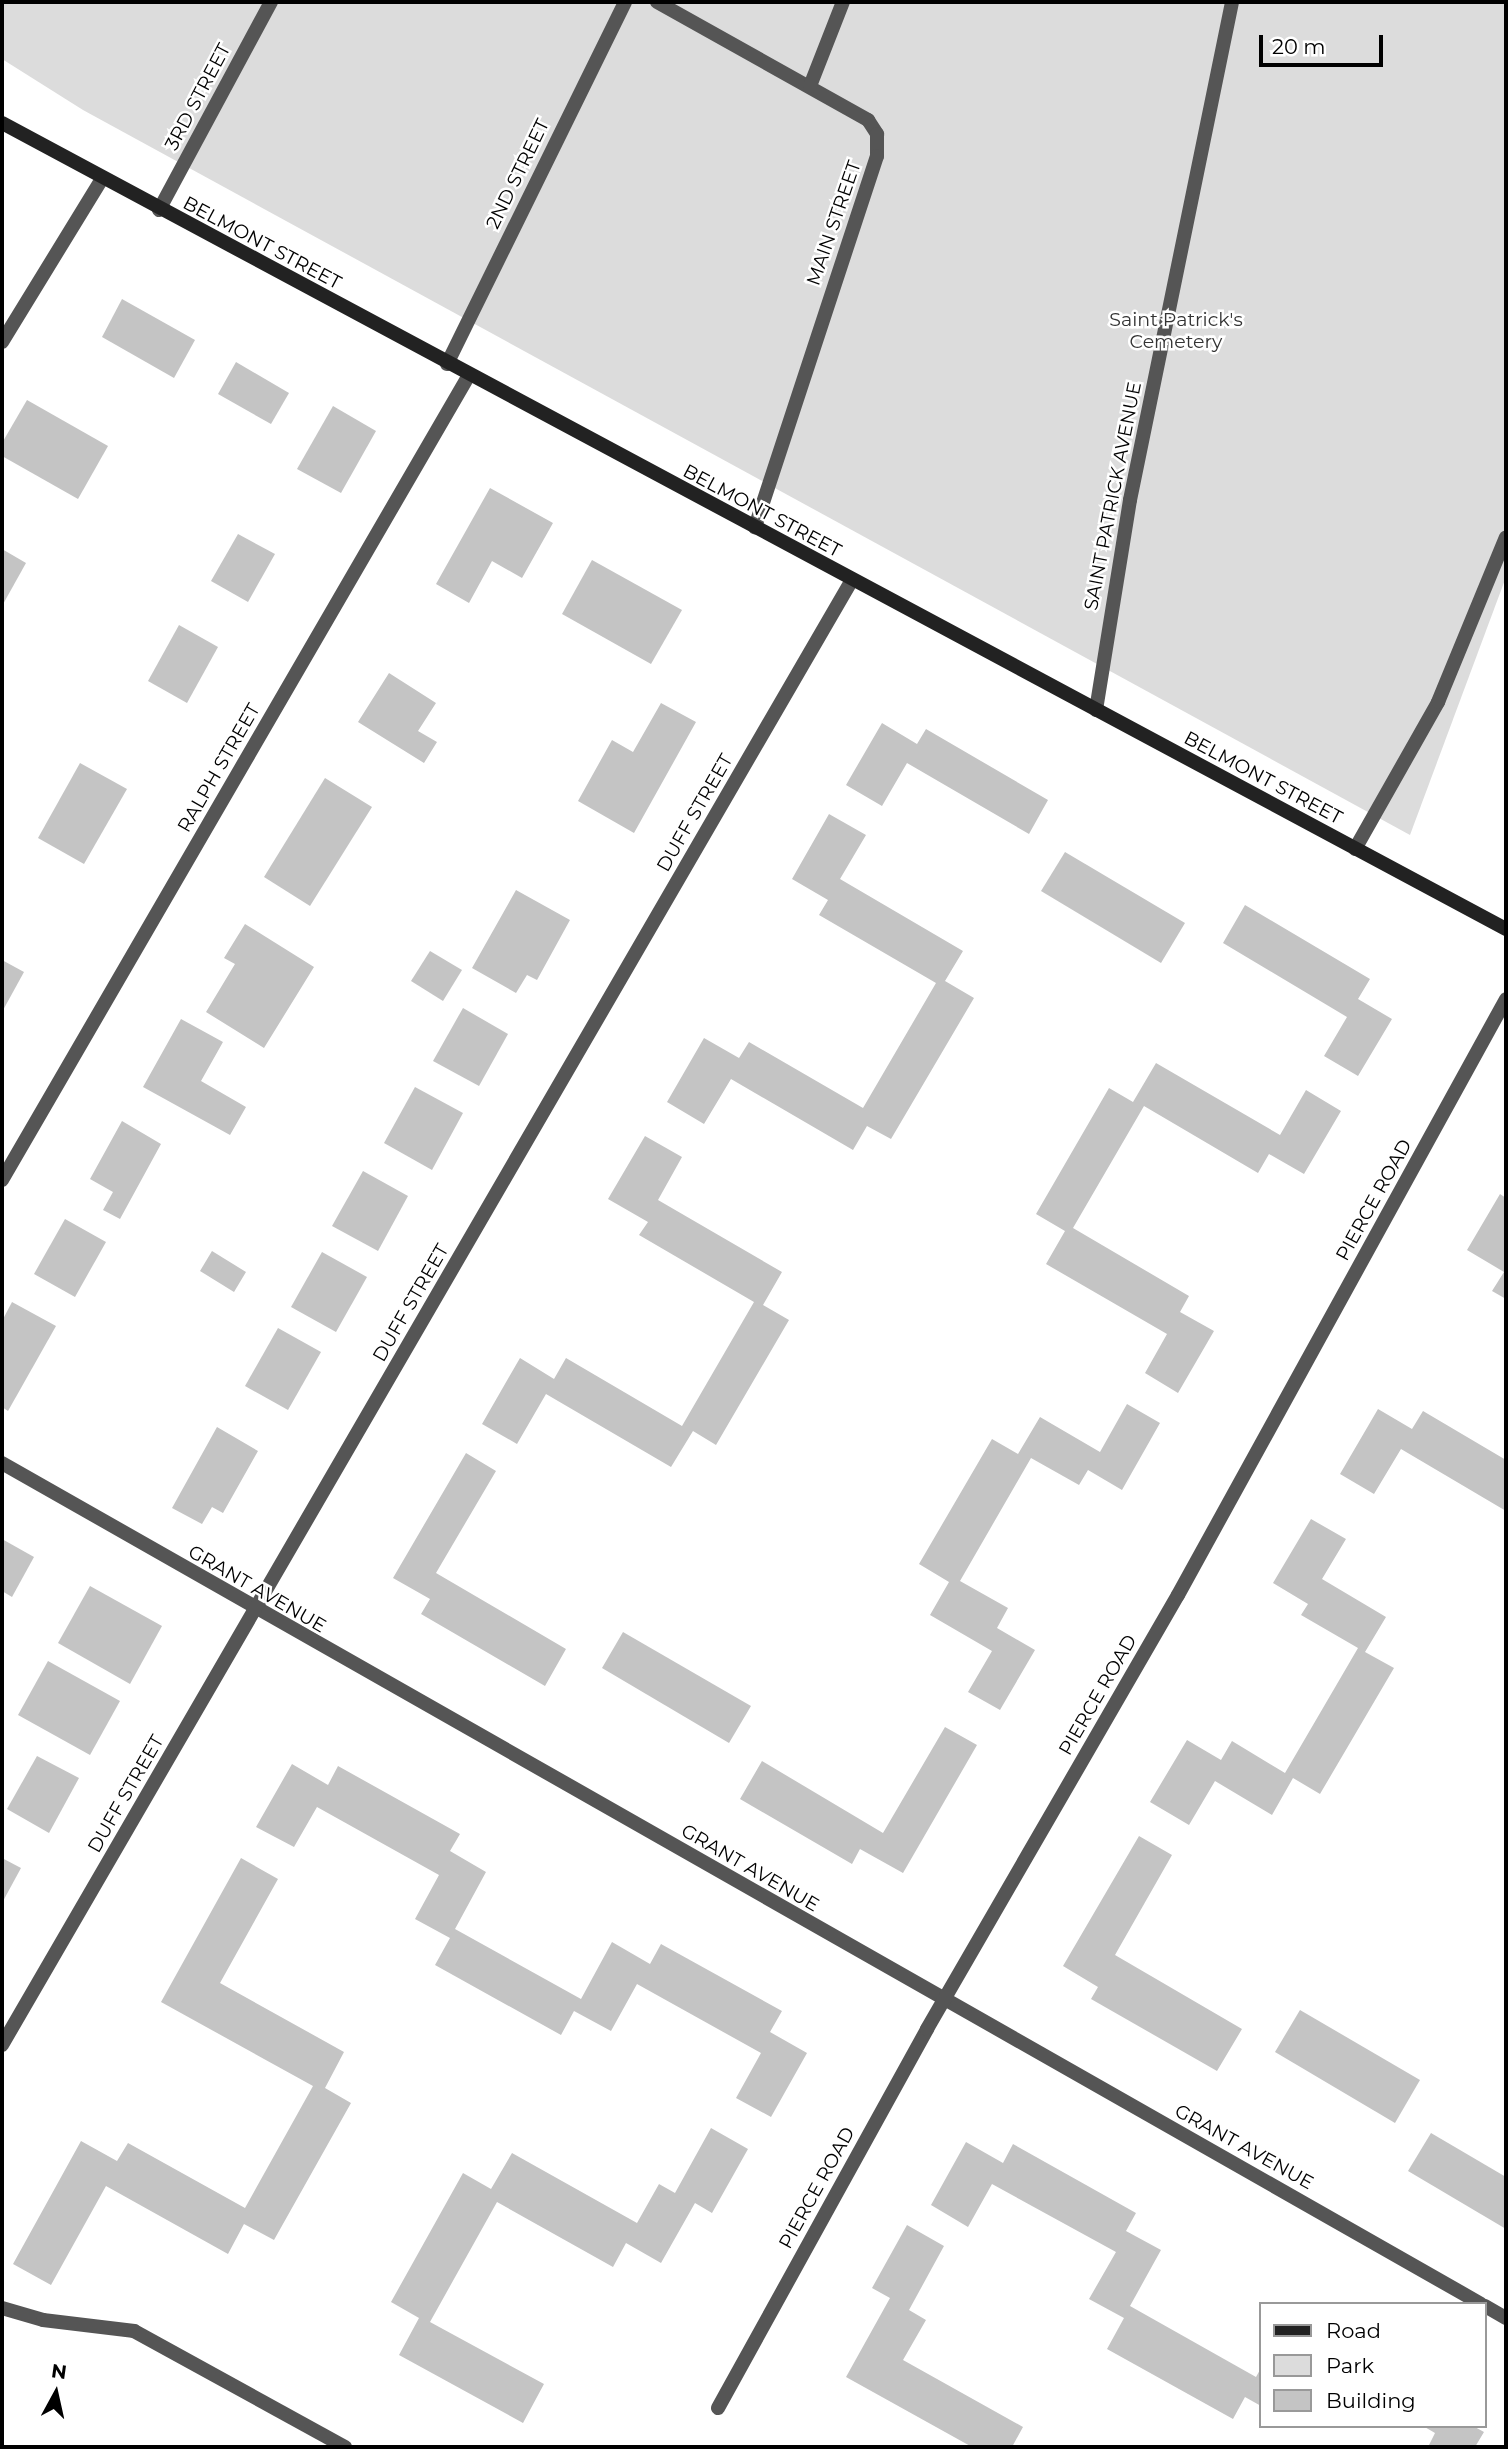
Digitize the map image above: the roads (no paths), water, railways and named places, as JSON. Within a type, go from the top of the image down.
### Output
[{"type":"main road","name":"BELMONT STREET","points":[[2,123],[159,210],[1506,929]]},
{"type":"street","name":"3RD STREET","points":[[159,210],[271,2]]},
{"type":"street","name":"2ND STREET","points":[[447,364],[625,2]]},
{"type":"street","name":"MAIN STREET","points":[[657,2],[867,120],[877,134],[877,156],[755,528]]},
{"type":"street","points":[[810,86],[843,2]]},
{"type":"street","name":"SAINT PATRICK AVENUE","points":[[1096,710],[1130,500],[1231,2]]},
{"type":"street","points":[[2,342],[102,179]]},
{"type":"street","name":"RALPH STREET","points":[[2,1180],[469,375]]},
{"type":"street","points":[[1355,849],[1438,702],[1506,537]]},
{"type":"street","name":"DUFF STREET","points":[[2,2045],[852,580]]},
{"type":"street","name":"PIERCE ROAD","points":[[718,2407],[944,2000],[1178,1595],[1506,999]]},
{"type":"street","name":"GRANT AVENUE","points":[[2,1463],[255,1611],[1478,2302]]},
{"type":"street","name":"GRANT AVENUE","points":[[1487,2307],[1506,2318]]},
{"type":"street","points":[[2,2308],[43,2320],[134,2331],[345,2447]]},
{"type":"park label","name":"Saint Patrick's Cemetery","points":[[1176,331]]}]
